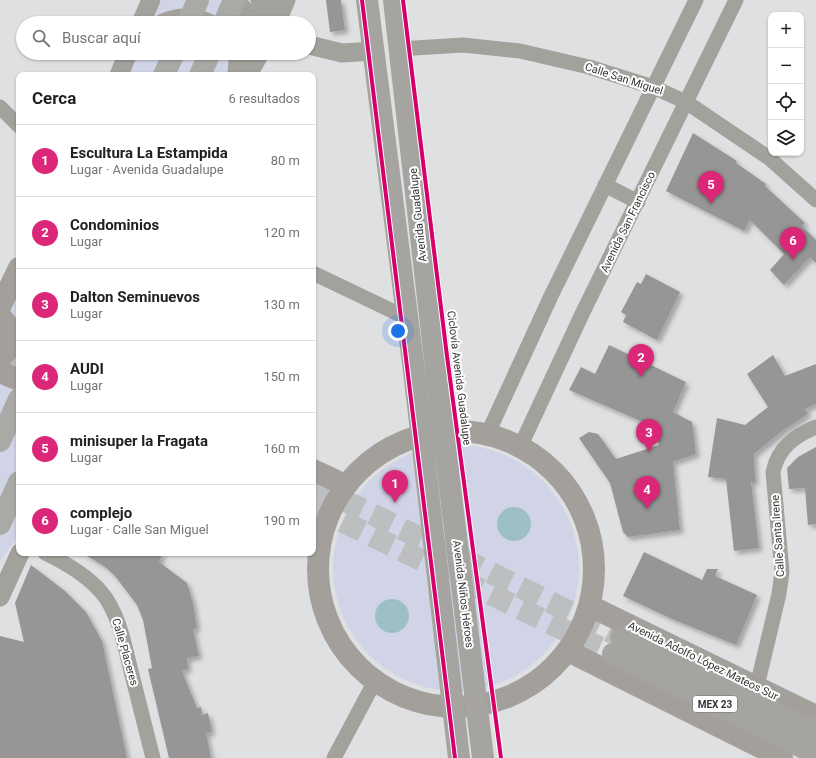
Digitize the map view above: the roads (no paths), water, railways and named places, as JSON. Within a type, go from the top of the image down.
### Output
[{"type":"highway","points":[[191,16],[198,0]]},
{"type":"highway","points":[[227,16],[234,0]]},
{"type":"highway","points":[[165,72],[171,60]]},
{"type":"highway","points":[[201,72],[207,60]]},
{"type":"highway","points":[[0,441],[16,406]]},
{"type":"highway","points":[[0,524],[16,489]]},
{"type":"main road","name":"Avenida Guadalupe","points":[[367,0],[407,318],[453,708]]},
{"type":"main road","name":"Avenida Guadalupe","points":[[394,0],[442,430]]},
{"type":"main road","points":[[0,358],[8,350],[11,336],[5,317],[16,278]]},
{"type":"main road","points":[[0,372],[16,379]]},
{"type":"main road","points":[[442,430],[488,433],[521,445],[541,458],[558,474],[573,493],[584,514],[593,545],[595,559],[594,583],[590,606],[568,651],[546,675],[518,694],[477,706],[453,708],[432,706],[412,701],[375,681],[356,665],[341,646],[330,625],[322,602],[318,577],[318,526],[345,485],[362,465],[392,445],[421,434],[442,430]]},
{"type":"main road","name":"Avenida Niños Héroes","points":[[442,430],[483,758]]},
{"type":"main road","points":[[316,471],[345,485]]},
{"type":"main road","name":"Avenida Adolfo López Mateos Sur","points":[[590,606],[816,716]]},
{"type":"main road","name":"Avenida Adolfo López Mateos Sur","points":[[816,732],[617,646],[816,754]]},
{"type":"main road","points":[[568,651],[782,758]]},
{"type":"main road","points":[[453,708],[459,758]]},
{"type":"street","points":[[144,16],[151,0]]},
{"type":"street","points":[[234,0],[249,16]]},
{"type":"street","points":[[260,0],[281,12]]},
{"type":"street","points":[[488,433],[551,296],[696,0]]},
{"type":"street","name":"Avenida San Francisco","points":[[521,445],[736,0]]},
{"type":"street","name":"Calle San Miguel","points":[[399,49],[464,45],[520,51],[589,67],[653,87],[686,102],[769,158],[816,200]]},
{"type":"street","points":[[316,47],[342,53],[374,51]]},
{"type":"street","points":[[120,72],[125,60]]},
{"type":"street","points":[[237,72],[238,60]]},
{"type":"street","points":[[250,72],[256,60]]},
{"type":"street","points":[[0,108],[16,123]]},
{"type":"street","points":[[605,185],[638,202]]},
{"type":"street","points":[[316,274],[407,318]]},
{"type":"street","points":[[0,432],[16,413]]},
{"type":"street","name":"Calle Santa Irene","points":[[757,686],[779,594],[782,572],[773,472],[780,451],[792,441],[816,427]]},
{"type":"street","points":[[0,597],[19,556]]},
{"type":"street","name":"Calle Placeres","points":[[51,556],[66,563],[85,577],[102,594],[113,613],[122,635],[154,758]]},
{"type":"street","points":[[334,758],[375,681]]},
{"type":"tunnel","points":[[0,356],[16,364]]},
{"type":"tunnel","points":[[316,486],[621,637]]},
{"type":"tunnel","points":[[316,508],[613,654]]},
{"type":"place","name":"minisuper la Fragata","points":[[711,204]]},
{"type":"place","name":"complejo","points":[[793,260]]},
{"type":"place","name":"Condominios","points":[[641,377]]},
{"type":"place","name":"Dalton Seminuevos","points":[[649,452]]},
{"type":"place","name":"Escultura La Estampida","points":[[395,503]]},
{"type":"place","name":"AUDI","points":[[647,509]]}]
